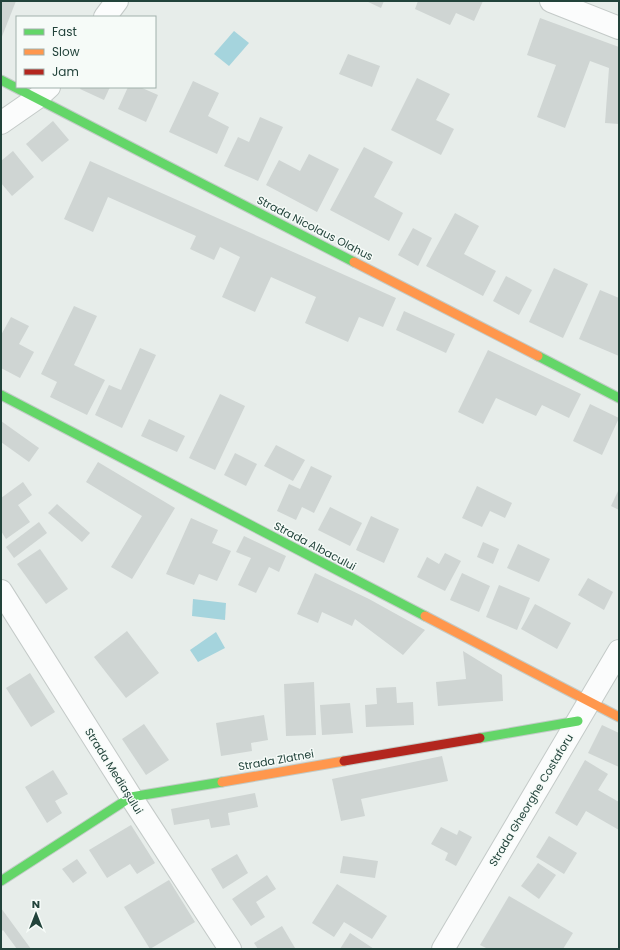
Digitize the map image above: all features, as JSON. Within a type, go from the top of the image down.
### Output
[{"type":"street","points":[[106,16],[117,1]]},
{"type":"street","points":[[551,1],[619,28]]},
{"type":"street","name":"Strada Nicolaus Olahus","points":[[1,80],[16,85]]},
{"type":"street","name":"Strada Nicolaus Olahus","points":[[27,88],[43,93],[619,398]]},
{"type":"street","points":[[1,123],[43,93]]},
{"type":"street","name":"Strada Albacului","points":[[1,395],[619,717]]},
{"type":"street","name":"Strada Mediașului","points":[[1,591],[131,797],[230,949]]},
{"type":"street","name":"Strada Gheorghe Costaforu","points":[[443,949],[619,651]]},
{"type":"street","name":"Strada Zlatnei","points":[[1,881],[131,797],[578,721]]},
{"type":"water","points":[[234,31],[249,43],[229,66],[214,54]]},
{"type":"water","points":[[193,599],[226,603],[225,620],[192,616]]},
{"type":"water","points":[[216,632],[225,648],[198,662],[190,650]]},
{"type":"building","points":[[1,1],[16,1],[1,39]]},
{"type":"building","points":[[366,1],[384,1],[381,8]]},
{"type":"building","points":[[418,1],[483,1],[474,21],[456,13],[450,25],[415,9]]},
{"type":"building","points":[[540,18],[619,47],[619,124],[605,123],[609,68],[590,61],[565,128],[537,117],[556,65],[527,55]]},
{"type":"building","points":[[348,54],[380,66],[372,87],[339,74]]},
{"type":"building","points":[[417,78],[450,94],[436,120],[454,129],[441,155],[391,130]]},
{"type":"building","points":[[193,81],[219,93],[208,116],[229,127],[217,154],[169,132]]},
{"type":"building","points":[[80,88],[110,88],[104,100]]},
{"type":"building","points":[[128,88],[142,88],[158,95],[146,122],[118,109]]},
{"type":"building","points":[[260,117],[283,127],[258,181],[224,166],[238,137],[249,142]]},
{"type":"building","points":[[53,121],[69,140],[42,162],[26,144]]},
{"type":"building","points":[[364,147],[393,162],[374,197],[403,213],[389,241],[330,210]]},
{"type":"building","points":[[13,151],[34,177],[12,196],[1,183],[1,161]]},
{"type":"building","points":[[309,154],[339,169],[317,212],[266,185],[279,160],[300,171]]},
{"type":"building","points":[[90,161],[396,298],[383,327],[359,317],[348,342],[305,323],[316,297],[271,277],[255,312],[222,297],[240,257],[220,247],[214,260],[190,249],[196,236],[108,197],[93,232],[64,219]]},
{"type":"building","points":[[455,213],[479,226],[464,254],[496,271],[483,296],[426,266]]},
{"type":"building","points":[[413,228],[432,238],[418,266],[398,255]]},
{"type":"building","points":[[554,268],[588,284],[563,338],[529,322]]},
{"type":"building","points":[[506,276],[532,290],[519,315],[493,301]]},
{"type":"building","points":[[600,290],[619,298],[619,356],[579,339]]},
{"type":"building","points":[[74,306],[97,316],[74,365],[105,380],[87,415],[50,397],[57,382],[41,374]]},
{"type":"building","points":[[404,311],[455,334],[446,353],[396,330]]},
{"type":"building","points":[[11,317],[29,326],[19,344],[34,352],[20,378],[1,368],[1,335]]},
{"type":"building","points":[[140,348],[156,355],[122,428],[95,415],[109,385],[121,390]]},
{"type":"building","points":[[488,350],[581,394],[569,418],[542,405],[536,416],[496,398],[483,424],[458,412]]},
{"type":"building","points":[[220,394],[245,406],[215,470],[189,458]]},
{"type":"building","points":[[590,404],[619,418],[602,455],[573,441]]},
{"type":"building","points":[[149,419],[185,436],[177,452],[141,436]]},
{"type":"building","points":[[1,421],[39,448],[29,462],[1,442]]},
{"type":"building","points":[[276,445],[305,460],[293,481],[264,466]]},
{"type":"building","points":[[235,453],[257,464],[246,486],[224,475]]},
{"type":"building","points":[[98,462],[175,508],[132,579],[111,567],[142,516],[86,482]]},
{"type":"building","points":[[311,466],[332,476],[314,513],[302,507],[296,520],[277,511],[289,484],[300,489]]},
{"type":"building","points":[[23,482],[32,495],[18,505],[30,522],[6,539],[1,531],[1,498]]},
{"type":"building","points":[[477,486],[512,503],[505,518],[490,511],[482,527],[462,518]]},
{"type":"building","points":[[619,489],[619,510],[611,506]]},
{"type":"building","points":[[57,504],[90,533],[82,542],[48,513]]},
{"type":"building","points":[[330,507],[362,523],[350,546],[318,530]]},
{"type":"building","points":[[371,516],[399,529],[384,563],[356,550]]},
{"type":"building","points":[[191,518],[218,530],[212,543],[231,551],[217,581],[199,574],[194,585],[166,574]]},
{"type":"building","points":[[39,522],[47,533],[14,558],[6,547]]},
{"type":"building","points":[[244,536],[286,556],[279,572],[269,567],[256,593],[238,585],[251,558],[236,552]]},
{"type":"building","points":[[483,542],[499,549],[493,564],[477,557]]},
{"type":"building","points":[[518,544],[550,559],[539,582],[507,568]]},
{"type":"building","points":[[40,549],[68,589],[46,604],[17,564]]},
{"type":"building","points":[[445,553],[461,561],[445,591],[417,577],[427,557],[439,564]]},
{"type":"building","points":[[315,573],[369,599],[425,630],[403,655],[355,619],[352,626],[322,612],[318,623],[297,614]]},
{"type":"building","points":[[462,573],[490,586],[479,612],[450,600]]},
{"type":"building","points":[[588,578],[613,592],[604,610],[578,595]]},
{"type":"building","points":[[499,585],[530,598],[517,630],[486,617]]},
{"type":"building","points":[[535,604],[571,623],[557,649],[521,629]]},
{"type":"building","points":[[127,631],[159,673],[126,698],[94,657]]},
{"type":"building","points":[[463,651],[502,675],[503,701],[438,706],[436,682],[466,679]]},
{"type":"building","points":[[30,673],[55,712],[31,727],[6,688]]},
{"type":"building","points":[[314,682],[316,735],[286,736],[284,684]]},
{"type":"building","points":[[396,687],[397,703],[413,702],[414,725],[366,727],[365,705],[377,704],[376,688]]},
{"type":"building","points":[[350,703],[353,733],[322,735],[320,705]]},
{"type":"building","points":[[264,715],[268,740],[251,743],[252,751],[221,756],[216,723]]},
{"type":"building","points":[[144,724],[169,760],[146,775],[122,739]]},
{"type":"building","points":[[602,725],[619,733],[619,767],[588,753]]},
{"type":"building","points":[[442,756],[448,781],[361,799],[365,816],[341,821],[332,779]]},
{"type":"building","points":[[585,760],[608,774],[598,790],[619,802],[619,830],[586,811],[577,826],[555,813]]},
{"type":"building","points":[[53,770],[68,794],[55,801],[62,813],[47,823],[25,787]]},
{"type":"building","points":[[255,793],[258,807],[228,813],[230,825],[211,828],[209,819],[174,825],[171,809]]},
{"type":"building","points":[[131,825],[155,863],[137,874],[130,864],[107,878],[89,850]]},
{"type":"building","points":[[441,827],[457,835],[459,830],[472,837],[456,866],[445,860],[448,853],[431,844]]},
{"type":"building","points":[[549,836],[577,853],[564,874],[536,857]]},
{"type":"building","points":[[237,854],[248,873],[223,889],[211,869]]},
{"type":"building","points":[[343,856],[378,861],[375,878],[340,873]]},
{"type":"building","points":[[77,859],[87,873],[73,883],[62,869]]},
{"type":"building","points":[[538,863],[556,875],[539,899],[521,886]]},
{"type":"building","points":[[267,875],[276,889],[256,902],[265,917],[251,926],[232,899]]},
{"type":"building","points":[[169,880],[195,922],[150,949],[124,907]]},
{"type":"building","points":[[337,884],[387,916],[372,939],[344,922],[334,937],[312,923]]},
{"type":"building","points":[[509,896],[573,933],[563,949],[488,949],[480,945]]},
{"type":"building","points":[[1,908],[31,949],[17,949],[3,930],[1,932]]},
{"type":"building","points":[[282,926],[295,948],[258,949],[254,943]]},
{"type":"building","points":[[350,933],[374,949],[340,949]]},
{"type":"traffic: fast","points":[[1,80],[16,88]]},
{"type":"traffic: fast","points":[[17,88],[354,262]]},
{"type":"traffic: fast","points":[[538,356],[619,398]]},
{"type":"traffic: fast","points":[[1,395],[425,616]]},
{"type":"traffic: fast","points":[[480,738],[578,721]]},
{"type":"traffic: fast","points":[[1,881],[131,797],[222,782]]},
{"type":"traffic: slow","points":[[354,262],[538,356]]},
{"type":"traffic: slow","points":[[425,616],[619,717]]},
{"type":"traffic: slow","points":[[222,782],[344,761]]},
{"type":"traffic: jam","points":[[344,761],[480,738]]}]
